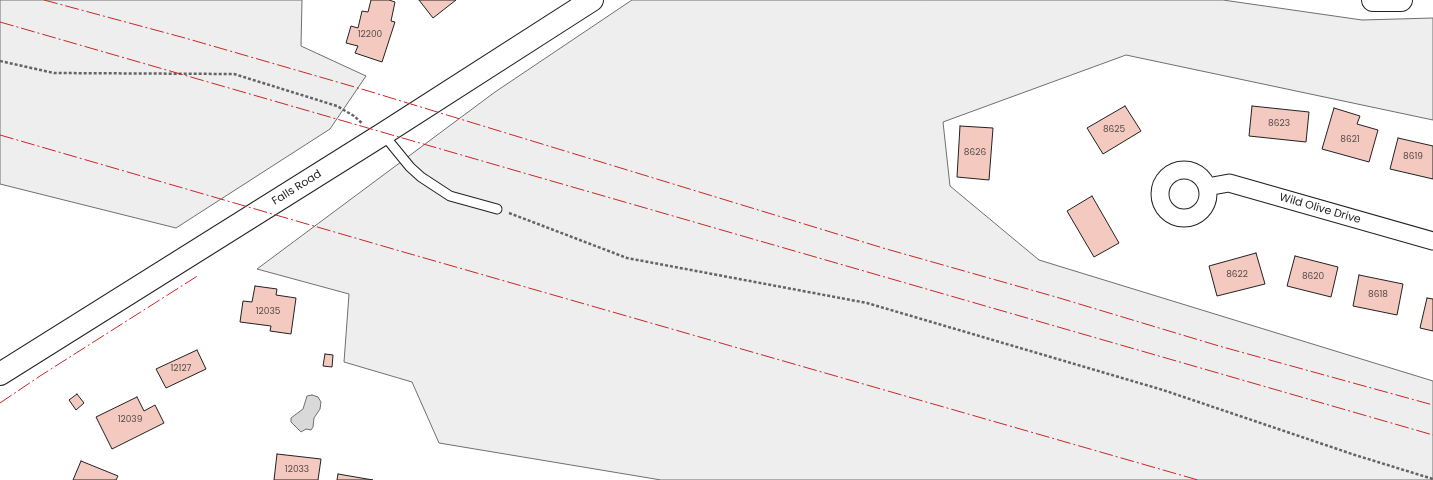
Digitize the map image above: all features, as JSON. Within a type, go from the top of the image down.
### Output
[{"type":"main road","name":"Falls Road","points":[[0,374],[383,134],[592,0]]},
{"type":"main road","points":[[1373,0],[1402,0]]},
{"type":"street","name":"Wild Olive Drive","points":[[1207,187],[1229,183],[1433,241]]},
{"type":"lane","points":[[383,134],[410,167],[427,181],[450,196],[497,209]]},
{"type":"path","points":[[0,61],[54,73],[234,74],[337,106],[354,116],[366,126],[383,134]]},
{"type":"path","points":[[497,209],[627,258],[867,303],[1163,390],[1355,455],[1433,479]]},
{"type":"shaded area","points":[[0,0],[302,0],[301,46],[366,76],[330,129],[176,228],[0,184]]},
{"type":"shaded area","points":[[632,0],[1223,0],[1362,20],[1433,18],[1433,120],[1126,55],[943,122],[950,186],[1039,260],[1433,381],[1433,480],[661,480],[439,443],[412,382],[344,362],[349,294],[257,269],[495,92]]},
{"type":"shaded area","points":[[312,395],[318,397],[321,402],[320,409],[314,418],[313,427],[311,430],[306,429],[301,432],[291,422],[291,418],[303,409],[307,396]]},
{"type":"building","points":[[371,0],[389,0],[395,2],[391,21],[395,22],[382,62],[355,53],[358,46],[346,43],[351,26],[358,28],[362,11],[368,12]]},
{"type":"building","points":[[419,0],[456,0],[433,18]]},
{"type":"building","points":[[1125,106],[1141,131],[1103,154],[1087,128]]},
{"type":"building","points":[[1252,106],[1309,112],[1306,142],[1249,136]]},
{"type":"building","points":[[1334,108],[1360,116],[1357,124],[1378,130],[1369,162],[1322,149]]},
{"type":"building","points":[[960,126],[993,128],[989,180],[957,177]]},
{"type":"building","points":[[1398,138],[1433,146],[1433,179],[1390,169]]},
{"type":"building","points":[[1092,196],[1119,243],[1094,257],[1067,211]]},
{"type":"building","points":[[1256,253],[1265,284],[1217,296],[1209,266]]},
{"type":"building","points":[[1295,256],[1338,267],[1331,297],[1287,286]]},
{"type":"building","points":[[1359,275],[1403,284],[1397,315],[1353,306]]},
{"type":"building","points":[[255,286],[277,289],[276,295],[296,298],[291,334],[270,331],[271,326],[240,322],[243,301],[252,302]]},
{"type":"building","points":[[1427,298],[1433,299],[1433,331],[1420,328]]},
{"type":"building","points":[[197,350],[206,369],[166,388],[156,369]]},
{"type":"building","points":[[325,354],[333,355],[332,367],[323,366]]},
{"type":"building","points":[[77,394],[84,403],[76,410],[69,400]]},
{"type":"building","points":[[137,397],[144,411],[155,405],[164,423],[112,449],[96,417]]},
{"type":"building","points":[[277,454],[321,459],[318,480],[274,480]]},
{"type":"building","points":[[81,461],[118,476],[116,480],[73,480]]},
{"type":"building","points":[[338,474],[373,480],[337,480]]},
{"type":"power","points":[[44,0],[185,38],[365,90],[883,248],[1056,297],[1219,346],[1433,405]]},
{"type":"power","points":[[0,22],[1433,435]]},
{"type":"power","points":[[0,135],[1198,480]]},
{"type":"power","points":[[0,403],[199,275]]}]
